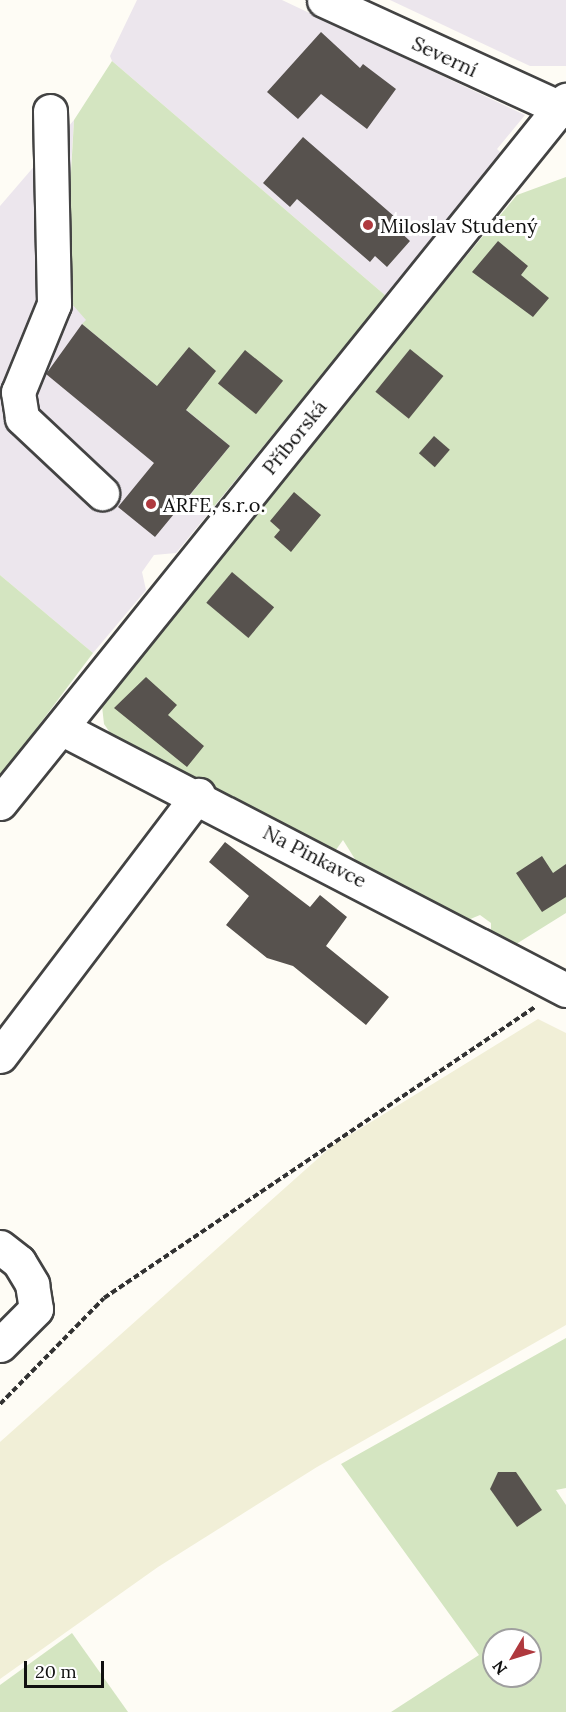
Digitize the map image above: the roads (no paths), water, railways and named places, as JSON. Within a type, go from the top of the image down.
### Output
[{"type":"street","name":"Severní","points":[[324,0],[564,107]]},
{"type":"street","name":"Příborská","points":[[0,803],[564,107]]},
{"type":"street","points":[[50,111],[54,304],[18,392],[22,418],[102,493]]},
{"type":"street","name":"Na Pinkavce","points":[[61,728],[198,795],[502,953],[560,986]]},
{"type":"street","points":[[0,1056],[198,795]]},
{"type":"street","points":[[0,1247],[19,1262],[32,1284],[36,1309],[0,1345]]},
{"type":"place","name":"Miloslav Studený","points":[[368,225]]},
{"type":"place","name":"ARFE, s.r.o.","points":[[151,504]]}]
